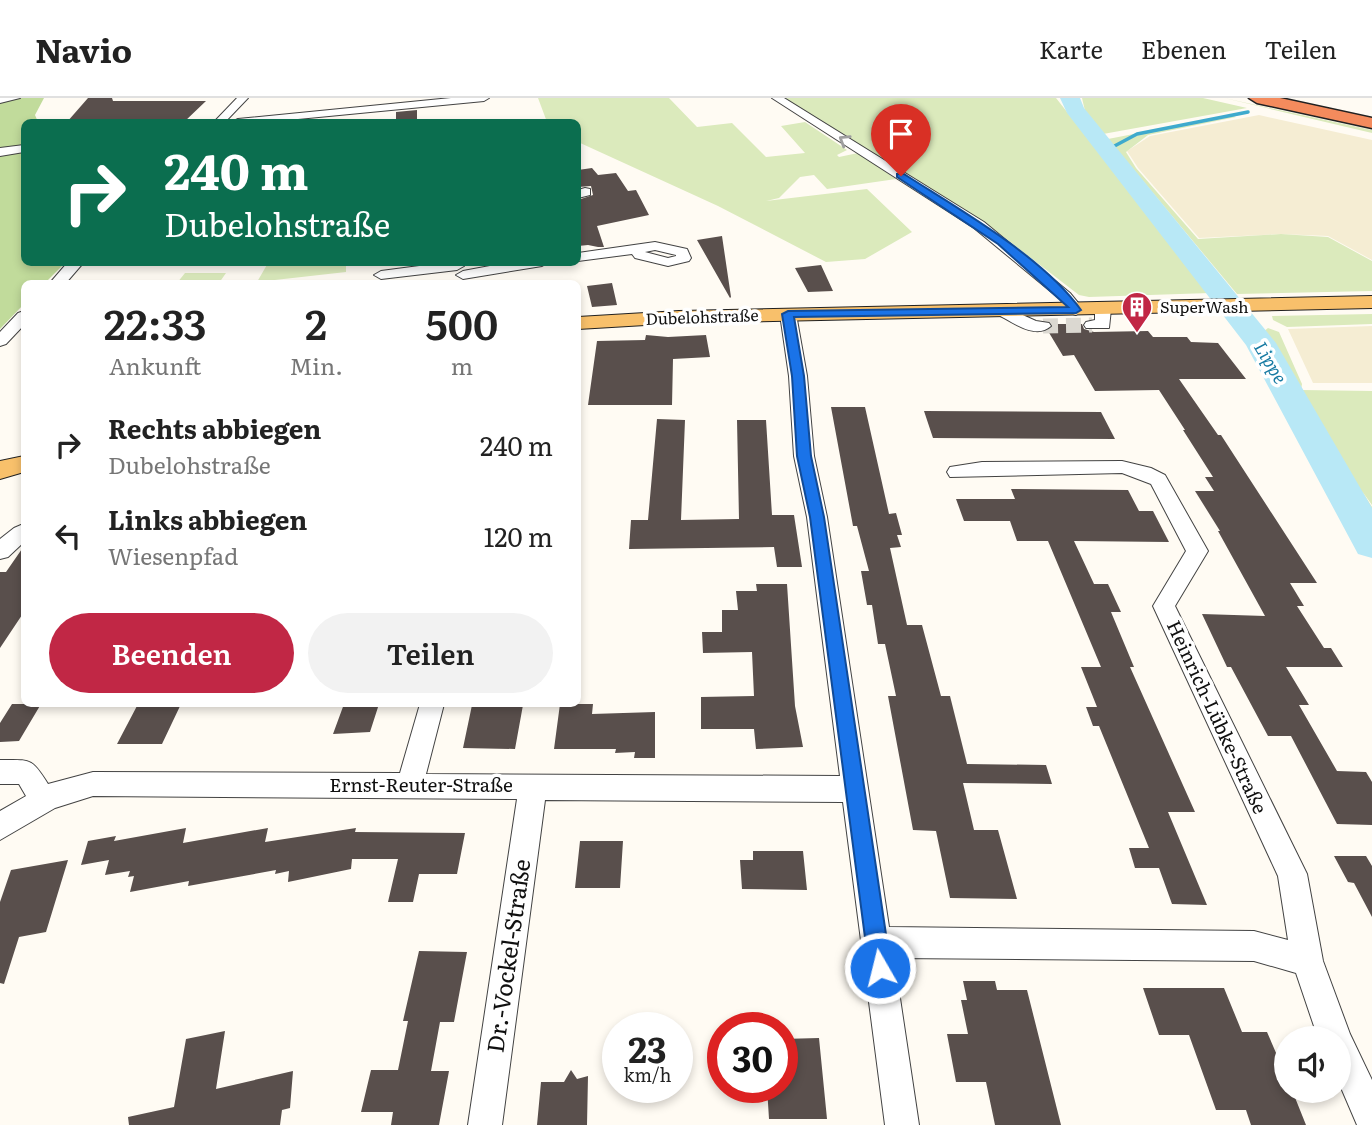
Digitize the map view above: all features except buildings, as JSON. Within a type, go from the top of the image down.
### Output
[{"type":"highway","points":[[1257,98],[1372,123]]},
{"type":"main road","name":"Dubelohstraße","points":[[581,323],[788,314],[1076,310],[1099,323],[1207,307],[1372,302]]},
{"type":"main road","points":[[0,470],[21,465]]},
{"type":"street","points":[[0,100],[15,98]]},
{"type":"street","points":[[222,119],[243,98]]},
{"type":"street","points":[[269,119],[484,98]]},
{"type":"street","points":[[777,98],[979,225],[1065,296],[1076,310]]},
{"type":"street","points":[[0,152],[21,149]]},
{"type":"street","points":[[581,257],[636,248]]},
{"type":"street","points":[[60,280],[73,266]]},
{"type":"street","points":[[381,275],[460,272],[509,266]]},
{"type":"street","points":[[1003,311],[1041,329]]},
{"type":"street","points":[[788,314],[798,376],[804,456],[817,517],[902,1125]]},
{"type":"street","points":[[0,341],[21,319]]},
{"type":"street","name":"Heinrich-Lübke-Straße","points":[[957,472],[982,468],[1122,467],[1158,480],[1197,551],[1188,569],[1171,586],[1164,606],[1292,874],[1307,961],[1331,1026]]},
{"type":"street","points":[[0,551],[21,533]]},
{"type":"street","points":[[410,785],[431,707]]},
{"type":"street","points":[[0,772],[26,772],[43,800]]},
{"type":"street","name":"Ernst-Reuter-Straße","points":[[0,827],[43,800],[93,783],[854,789]]},
{"type":"street","name":"Dr.-Vockel-Straße","points":[[485,1125],[533,786]]},
{"type":"street","points":[[876,942],[1254,946],[1307,961]]},
{"type":"street","points":[[1351,1072],[1372,1118]]},
{"type":"shaded area","points":[[1259,115],[1372,140],[1372,260],[1328,236],[1280,234],[1199,238],[1138,168],[1127,151],[1150,136]]},
{"type":"shaded area","points":[[1372,326],[1372,383],[1313,383],[1288,329]]},
{"type":"green space","points":[[0,98],[44,98],[35,115],[37,119],[21,119],[21,266],[62,266],[48,280],[21,280],[21,307],[0,329]]},
{"type":"green space","points":[[538,98],[669,98],[697,127],[732,123],[766,157],[805,153],[781,126],[805,122],[847,150],[837,155],[839,157],[858,153],[896,179],[827,189],[814,175],[800,177],[779,198],[766,201],[867,189],[912,232],[865,259],[826,262],[718,206],[581,143],[581,119],[546,119]]},
{"type":"green space","points":[[784,98],[1056,98],[1210,293],[1089,297],[1079,295],[992,228]]},
{"type":"green space","points":[[1082,98],[1203,98],[1247,108],[1103,134],[1085,111]]},
{"type":"green space","points":[[1224,98],[1372,130],[1372,133]]},
{"type":"green space","points":[[1231,115],[1236,117],[1148,135],[1126,152],[1136,168],[1198,239],[1281,234],[1328,237],[1372,261],[1372,291],[1237,294],[1108,139]]},
{"type":"green space","points":[[266,266],[346,266],[346,272],[258,280]]},
{"type":"green space","points":[[185,273],[226,273],[221,280],[179,280]]},
{"type":"green space","points":[[1372,314],[1372,324],[1287,327],[1273,320],[1272,316]]},
{"type":"green space","points":[[1268,328],[1279,332],[1302,384],[1301,390],[1372,391],[1372,505],[1362,491],[1372,507],[1372,518],[1263,332]]},
{"type":"waterway","name":"Lippe","points":[[1070,98],[1074,109],[1260,343],[1372,543]]},
{"type":"waterway","points":[[1107,150],[1137,134],[1248,112]]},
{"type":"tunnel","points":[[1043,326],[1092,325]]},
{"type":"place","name":"SuperWash","points":[[1137,334]]},
{"type":"route","points":[[880,968],[817,517],[804,456],[798,376],[788,314],[1076,310],[1065,296],[979,225],[901,176]]}]
